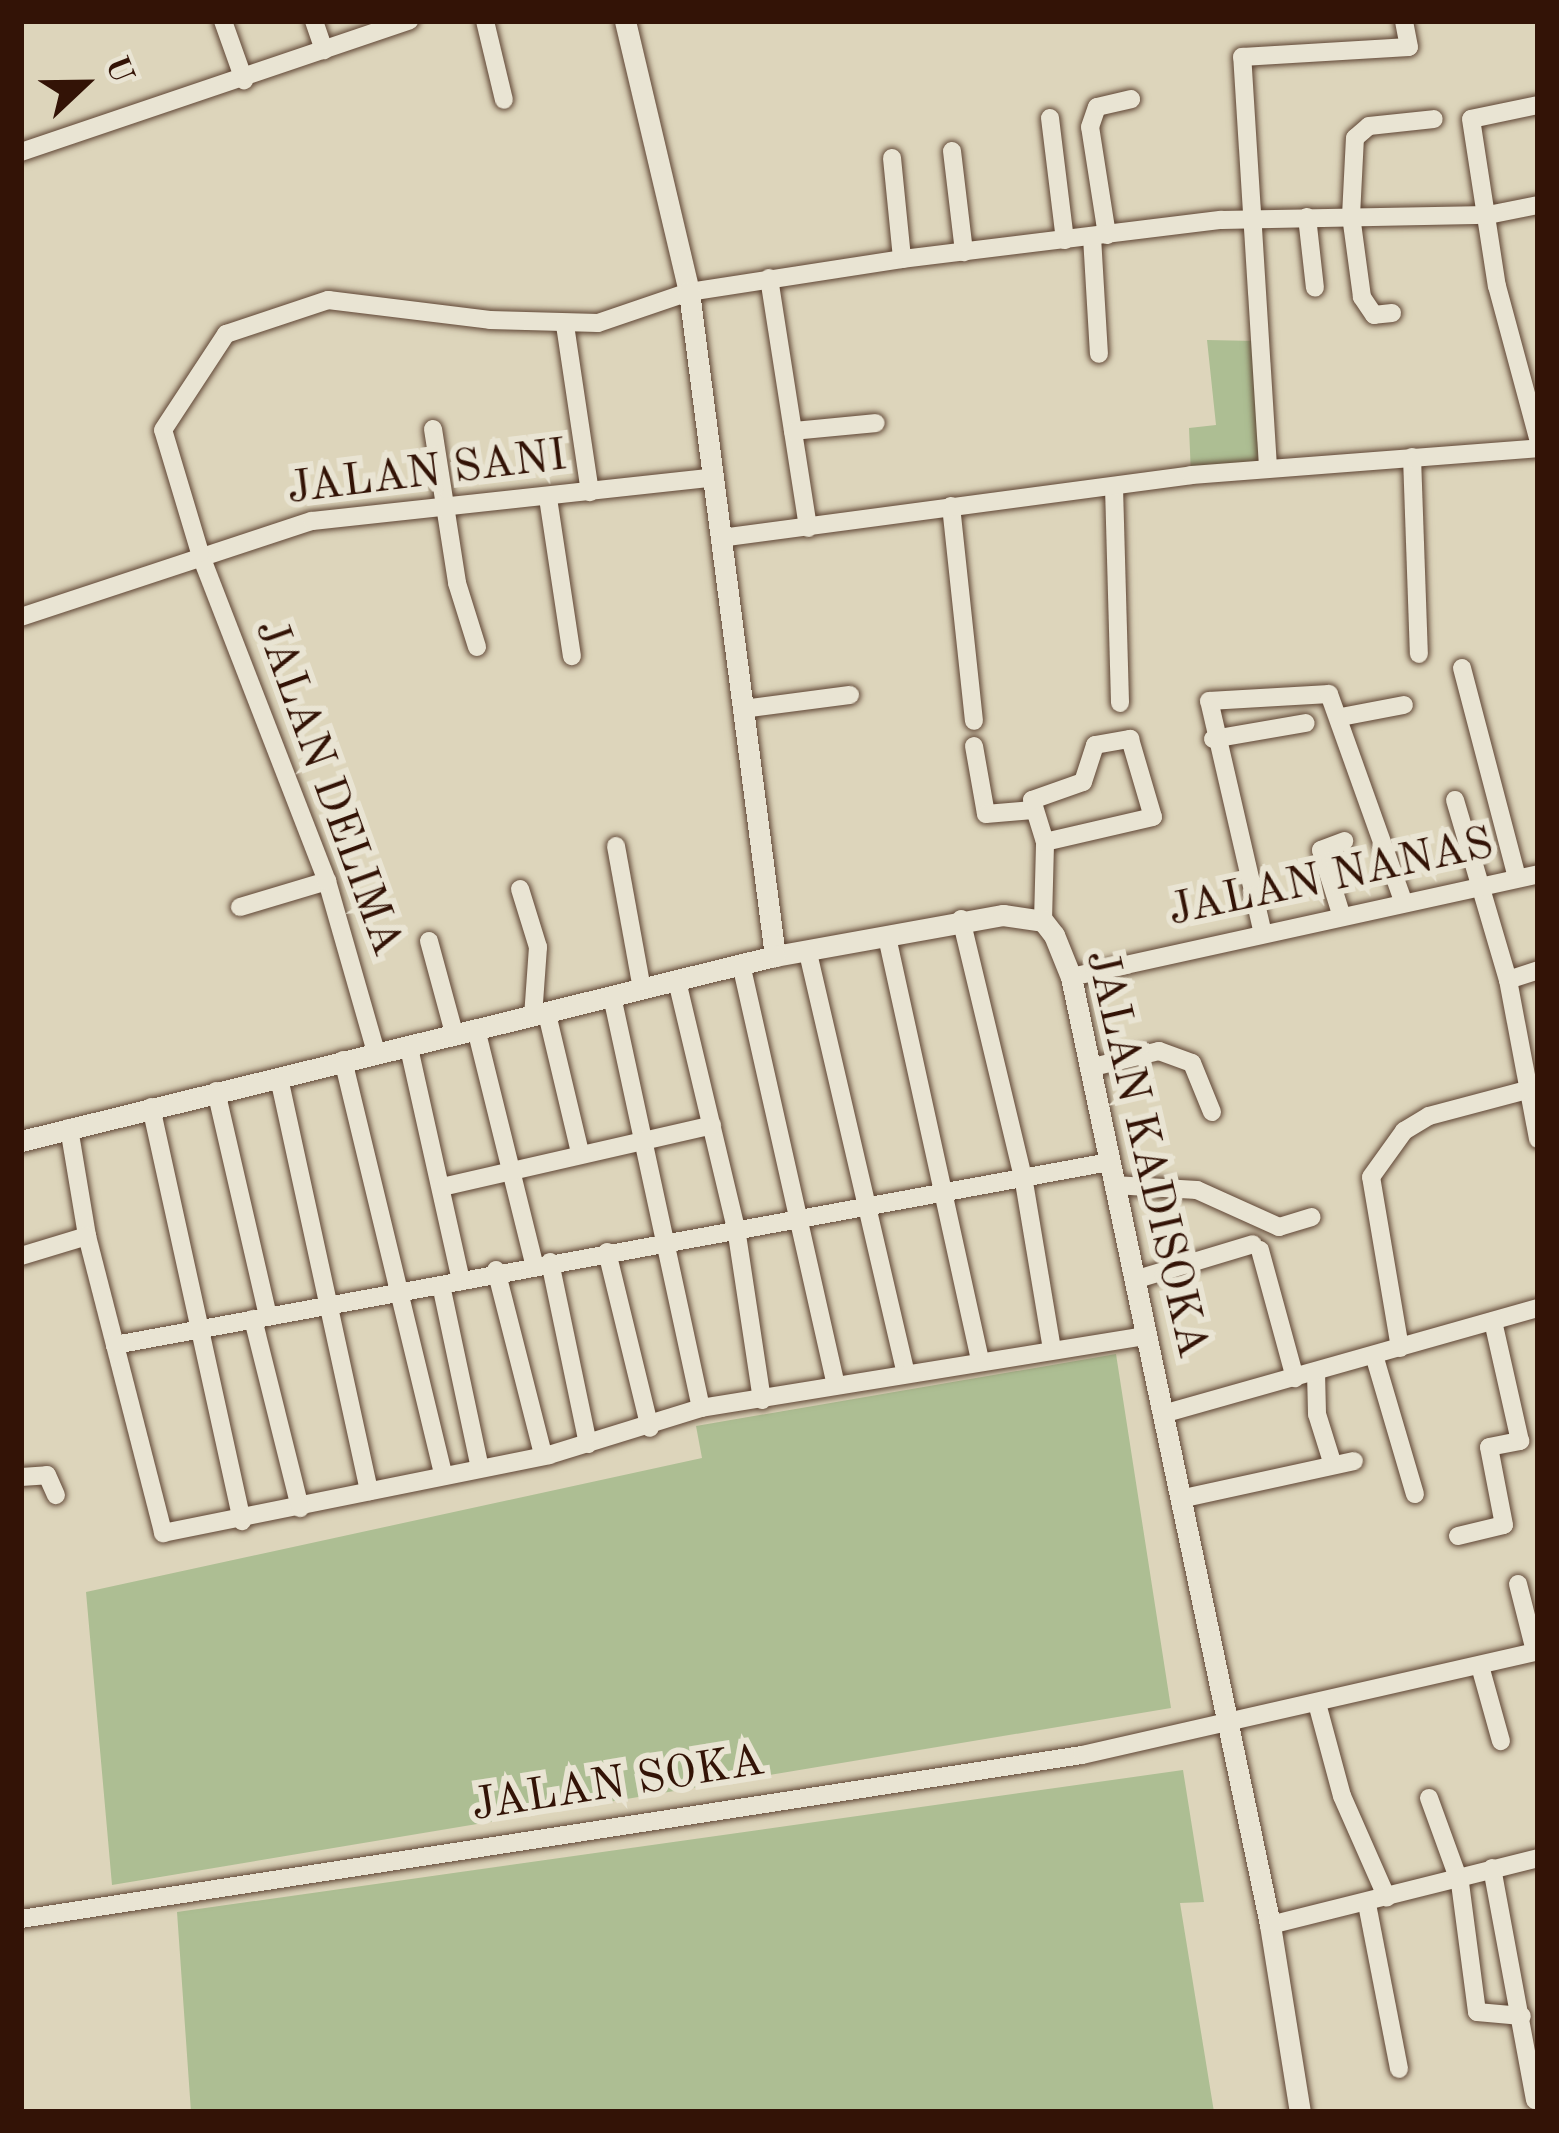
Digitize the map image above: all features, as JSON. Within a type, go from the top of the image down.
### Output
[{"type":"street","points":[[224,21],[244,80]]},
{"type":"street","points":[[314,21],[324,50]]},
{"type":"street","points":[[21,152],[409,21]]},
{"type":"street","points":[[485,21],[504,100]]},
{"type":"street","points":[[21,1141],[776,956],[689,292],[625,21]]},
{"type":"street","points":[[1268,467],[1243,56],[1409,46],[1405,21]]},
{"type":"street","points":[[1099,354],[1099,236],[1090,127],[1097,107],[1131,99]]},
{"type":"street","points":[[1538,105],[1472,119],[1497,286],[1538,438]]},
{"type":"street","points":[[1050,118],[1065,240]]},
{"type":"street","points":[[1391,313],[1374,315],[1362,297],[1351,216],[1360,129],[1434,119]]},
{"type":"street","points":[[952,151],[964,252]]},
{"type":"street","points":[[892,158],[902,259]]},
{"type":"street","name":"JALAN DELIMA","points":[[376,1052],[327,880],[200,553],[164,430],[226,334],[328,300],[565,325],[598,323],[689,292],[902,259],[1253,220],[1488,215],[1538,206]]},
{"type":"street","points":[[1307,217],[1315,289]]},
{"type":"street","points":[[769,278],[808,528]]},
{"type":"street","points":[[565,325],[590,492]]},
{"type":"street","points":[[793,431],[876,423]]},
{"type":"street","points":[[433,429],[442,506],[477,647]]},
{"type":"street","points":[[721,538],[1268,467],[1538,448]]},
{"type":"street","points":[[1412,458],[1419,654]]},
{"type":"street","name":"JALAN SANI","points":[[21,617],[200,553],[312,521],[711,478]]},
{"type":"street","points":[[1114,487],[1120,704]]},
{"type":"street","points":[[548,498],[572,656]]},
{"type":"street","points":[[951,506],[974,721]]},
{"type":"street","points":[[1462,668],[1517,878]]},
{"type":"street","points":[[1263,934],[1214,739],[1209,701],[1322,690],[1341,717],[1404,903]]},
{"type":"street","points":[[742,709],[850,695]]},
{"type":"street","points":[[1341,717],[1404,705]]},
{"type":"street","points":[[1214,739],[1306,723]]},
{"type":"street","points":[[1043,921],[1045,842],[1033,810],[1037,796],[1083,782],[1095,745],[1130,739],[1153,817],[1045,842]]},
{"type":"street","points":[[974,746],[986,814],[1033,810]]},
{"type":"street","points":[[1455,800],[1530,1061],[1526,1090],[1538,1139]]},
{"type":"street","points":[[1342,917],[1321,850],[1344,841]]},
{"type":"street","points":[[616,846],[642,989]]},
{"type":"street","name":"JALAN NANAS","points":[[1071,976],[1538,874]]},
{"type":"street","points":[[240,907],[327,880]]},
{"type":"street","points":[[520,889],[538,946],[540,1016],[580,1153]]},
{"type":"street","points":[[961,920],[1024,1182],[1052,1351]]},
{"type":"street","name":"JALAN KADISOKA","points":[[776,956],[961,920],[1043,921],[1071,976],[1270,1925],[1300,2112]]},
{"type":"street","points":[[887,937],[980,1360]]},
{"type":"street","points":[[429,941],[465,1031],[507,1170],[542,1263],[588,1444]]},
{"type":"street","points":[[808,953],[905,1371]]},
{"type":"street","points":[[741,964],[803,1214],[836,1384]]},
{"type":"street","points":[[1508,980],[1538,970]]},
{"type":"street","points":[[677,981],[736,1228],[762,1400]]},
{"type":"street","points":[[612,998],[647,1139],[701,1408]]},
{"type":"street","points":[[410,1048],[442,1187],[451,1283],[480,1468]]},
{"type":"street","points":[[1090,1068],[1159,1051],[1192,1064],[1212,1112]]},
{"type":"street","points":[[343,1060],[443,1472]]},
{"type":"street","points":[[279,1078],[369,1491]]},
{"type":"street","points":[[1400,1348],[1371,1177],[1404,1131],[1429,1116],[1526,1090]]},
{"type":"street","points":[[216,1091],[300,1508]]},
{"type":"street","points":[[151,1107],[242,1522]]},
{"type":"street","points":[[442,1187],[712,1125]]},
{"type":"street","points":[[69,1128],[87,1236],[163,1533],[242,1522],[443,1472],[543,1455],[650,1428],[701,1408],[905,1371],[1146,1336]]},
{"type":"street","points":[[115,1345],[803,1214],[1024,1182],[1112,1174],[1197,1190],[1280,1227],[1312,1217]]},
{"type":"street","points":[[21,1256],[87,1236]]},
{"type":"street","points":[[1134,1280],[1257,1247],[1295,1378]]},
{"type":"street","points":[[608,1252],[650,1428]]},
{"type":"street","points":[[496,1270],[543,1455]]},
{"type":"street","points":[[1162,1414],[1538,1308]]},
{"type":"street","points":[[1458,1536],[1504,1525],[1489,1447],[1520,1441],[1493,1321]]},
{"type":"street","points":[[1374,1355],[1415,1494]]},
{"type":"street","points":[[1316,1372],[1317,1414],[1333,1465]]},
{"type":"street","points":[[1180,1499],[1354,1461]]},
{"type":"street","points":[[21,1477],[47,1475],[56,1495]]},
{"type":"street","points":[[1518,1584],[1537,1651]]},
{"type":"street","name":"JALAN SOKA","points":[[21,1919],[1227,1728],[1537,1651]]},
{"type":"street","points":[[1480,1666],[1501,1741]]},
{"type":"street","points":[[1318,1707],[1342,1796],[1387,1898]]},
{"type":"street","points":[[1429,1798],[1460,1883],[1477,2012],[1528,2022]]},
{"type":"street","points":[[1270,1925],[1460,1883],[1492,1868],[1538,1858]]},
{"type":"street","points":[[1492,1868],[1528,2022],[1535,2100]]},
{"type":"street","points":[[1367,1904],[1399,2069]]},
{"type":"green space","points":[[1207,340],[1256,341],[1268,467],[1191,475],[1189,428],[1216,425]]},
{"type":"green space","points":[[1116,1354],[1171,1708],[112,1885],[86,1592],[702,1458],[696,1426]]},
{"type":"green space","points":[[1183,1770],[1204,1902],[1180,1903],[1214,2112],[191,2112],[177,1912]]}]
